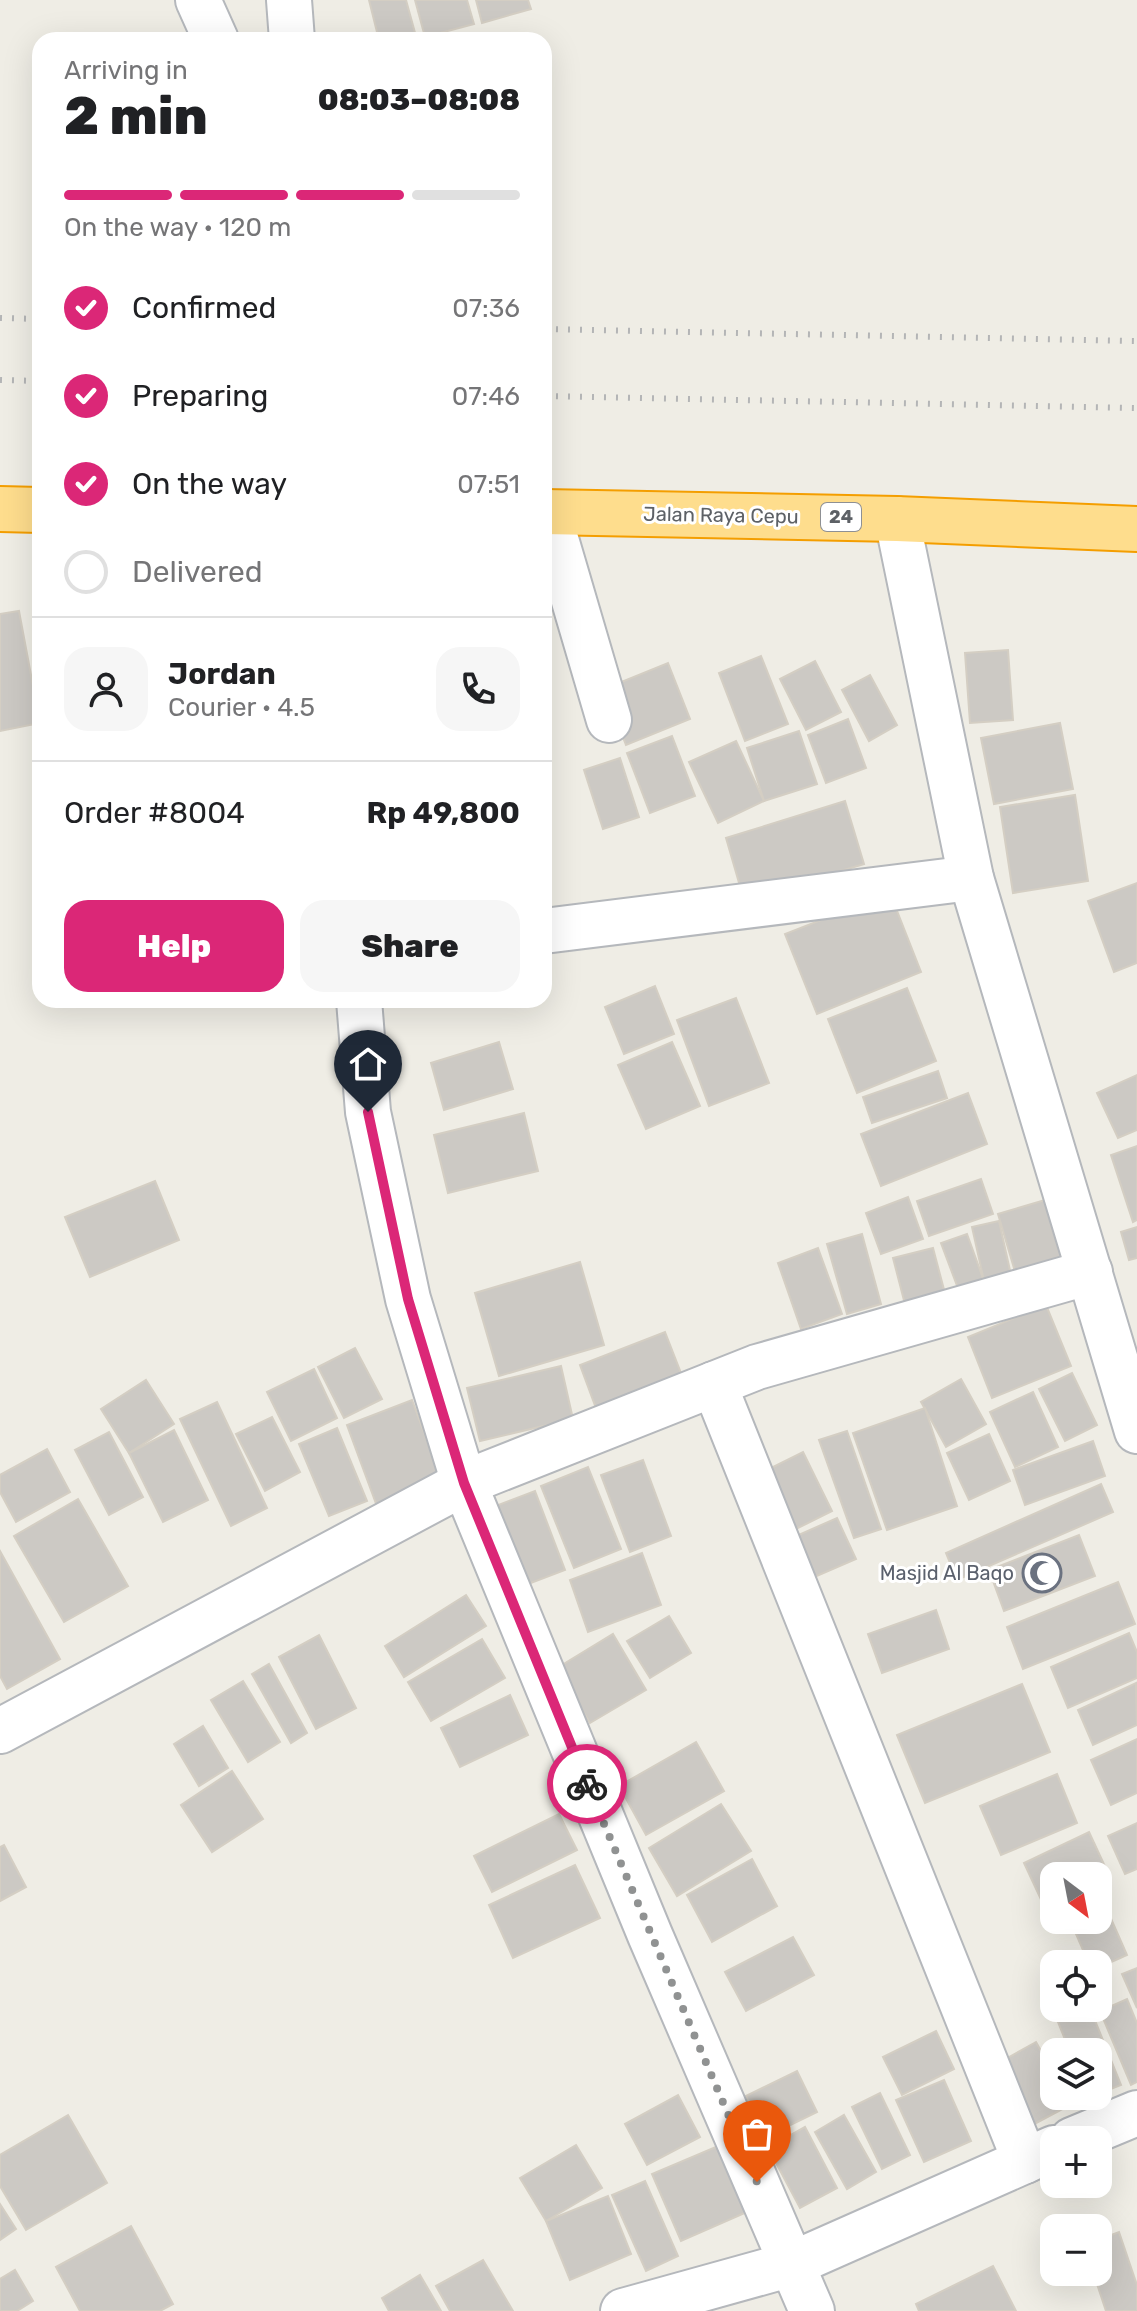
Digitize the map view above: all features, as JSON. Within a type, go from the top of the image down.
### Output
[{"type":"highway","name":"Jalan Raya Cepu","points":[[553,508],[1137,529]]},
{"type":"highway","points":[[0,509],[32,510]]},
{"type":"street","points":[[198,0],[212,32]]},
{"type":"street","points":[[289,0],[291,32]]},
{"type":"street","points":[[553,508],[609,720]]},
{"type":"street","points":[[897,519],[971,878],[1137,1431]]},
{"type":"street","points":[[552,930],[971,878]]},
{"type":"street","points":[[360,1008],[368,1112],[404,1284],[464,1483],[650,1935],[812,2311]]},
{"type":"street","points":[[1,1728],[464,1483],[757,1367],[1090,1272]]},
{"type":"street","points":[[623,2311],[792,2264],[1040,2154],[714,1384]]},
{"type":"street","points":[[1106,2126],[1137,2113]]},
{"type":"building","points":[[369,0],[406,0],[415,32],[377,32]]},
{"type":"building","points":[[415,0],[467,0],[474,24],[444,32],[424,32]]},
{"type":"building","points":[[476,0],[528,0],[531,9],[482,23]]},
{"type":"building","points":[[19,611],[32,680],[32,725],[0,731],[0,614]]},
{"type":"building","points":[[1008,650],[1013,720],[970,723],[965,653]]},
{"type":"building","points":[[761,656],[788,724],[745,741],[719,673]]},
{"type":"building","points":[[815,661],[841,712],[806,730],[780,679]]},
{"type":"building","points":[[668,663],[690,719],[626,745],[604,689]]},
{"type":"building","points":[[870,675],[897,725],[869,741],[842,690]]},
{"type":"building","points":[[848,719],[866,768],[826,783],[808,735]]},
{"type":"building","points":[[1060,723],[1073,789],[994,804],[981,738]]},
{"type":"building","points":[[799,731],[817,784],[764,801],[747,748]]},
{"type":"building","points":[[672,736],[695,796],[650,813],[627,753]]},
{"type":"building","points":[[736,741],[764,801],[718,823],[689,762]]},
{"type":"building","points":[[620,758],[639,817],[603,829],[584,770]]},
{"type":"building","points":[[1075,795],[1088,881],[1013,893],[1000,807]]},
{"type":"building","points":[[845,801],[864,864],[744,900],[726,838]]},
{"type":"building","points":[[1137,883],[1137,963],[1114,972],[1088,901]]},
{"type":"building","points":[[890,893],[921,972],[817,1014],[785,934]]},
{"type":"building","points":[[655,986],[674,1034],[624,1054],[605,1007]]},
{"type":"building","points":[[907,988],[936,1061],[857,1093],[828,1019]]},
{"type":"building","points":[[736,998],[769,1083],[709,1106],[677,1020]]},
{"type":"building","points":[[499,1042],[513,1089],[444,1110],[431,1063]]},
{"type":"building","points":[[672,1042],[700,1106],[646,1129],[618,1065]]},
{"type":"building","points":[[938,1071],[947,1098],[872,1123],[863,1097]]},
{"type":"building","points":[[1137,1075],[1137,1130],[1118,1138],[1097,1093]]},
{"type":"building","points":[[968,1093],[987,1144],[881,1186],[861,1134]]},
{"type":"building","points":[[524,1113],[538,1171],[448,1193],[434,1135]]},
{"type":"building","points":[[1137,1146],[1137,1220],[1133,1222],[1111,1155]]},
{"type":"building","points":[[981,1179],[993,1214],[929,1236],[917,1201]]},
{"type":"building","points":[[155,1181],[179,1240],[90,1277],[65,1217]]},
{"type":"building","points":[[908,1197],[923,1239],[881,1254],[866,1213]]},
{"type":"building","points":[[1045,1200],[1063,1261],[1016,1275],[998,1214]]},
{"type":"building","points":[[999,1221],[1011,1275],[984,1281],[972,1227]]},
{"type":"building","points":[[1137,1227],[1137,1258],[1129,1260],[1121,1232]]},
{"type":"building","points":[[862,1234],[881,1304],[847,1314],[827,1244]]},
{"type":"building","points":[[967,1234],[984,1281],[959,1291],[941,1243]]},
{"type":"building","points":[[818,1248],[842,1314],[801,1329],[778,1263]]},
{"type":"building","points":[[933,1248],[947,1301],[907,1312],[893,1258]]},
{"type":"building","points":[[580,1262],[604,1345],[499,1376],[475,1293]]},
{"type":"building","points":[[1046,1305],[1071,1366],[992,1398],[968,1337]]},
{"type":"building","points":[[665,1332],[686,1386],[600,1419],[580,1365]]},
{"type":"building","points":[[355,1348],[382,1399],[344,1418],[318,1367]]},
{"type":"building","points":[[561,1366],[573,1419],[480,1441],[467,1388]]},
{"type":"building","points":[[314,1369],[337,1418],[291,1441],[267,1392]]},
{"type":"building","points":[[1072,1373],[1097,1425],[1065,1441],[1039,1389]]},
{"type":"building","points":[[961,1379],[986,1424],[946,1447],[921,1402]]},
{"type":"building","points":[[146,1380],[174,1424],[129,1453],[101,1409]]},
{"type":"building","points":[[1033,1392],[1058,1447],[1015,1467],[990,1412]]},
{"type":"building","points":[[412,1400],[443,1484],[378,1509],[347,1425]]},
{"type":"building","points":[[217,1402],[267,1508],[231,1526],[180,1419]]},
{"type":"building","points":[[925,1408],[957,1506],[887,1530],[853,1433]]},
{"type":"building","points":[[272,1417],[300,1472],[265,1491],[236,1434]]},
{"type":"building","points":[[337,1428],[367,1501],[329,1516],[299,1444]]},
{"type":"building","points":[[174,1430],[208,1500],[163,1522],[129,1453]]},
{"type":"building","points":[[847,1431],[881,1529],[854,1538],[819,1440]]},
{"type":"building","points":[[109,1432],[143,1497],[109,1515],[75,1450]]},
{"type":"building","points":[[989,1434],[1010,1481],[969,1500],[947,1453]]},
{"type":"building","points":[[1093,1441],[1105,1476],[1025,1505],[1013,1470]]},
{"type":"building","points":[[47,1449],[70,1492],[16,1522],[0,1492],[0,1475]]},
{"type":"building","points":[[803,1452],[832,1511],[794,1530],[765,1471]]},
{"type":"building","points":[[643,1460],[671,1536],[630,1552],[601,1475]]},
{"type":"building","points":[[588,1467],[621,1549],[574,1568],[541,1486]]},
{"type":"building","points":[[1101,1484],[1113,1512],[957,1580],[946,1553]]},
{"type":"building","points":[[535,1491],[565,1570],[523,1586],[493,1507]]},
{"type":"building","points":[[78,1499],[128,1586],[64,1622],[14,1536]]},
{"type":"building","points":[[837,1518],[856,1559],[803,1582],[785,1541]]},
{"type":"building","name":"Masjid Al Baqo","points":[[1079,1535],[1095,1576],[1004,1611],[989,1570]]},
{"type":"building","points":[[0,1551],[60,1659],[7,1689],[0,1676]]},
{"type":"building","points":[[642,1553],[661,1605],[588,1632],[570,1580]]},
{"type":"building","points":[[1118,1582],[1135,1624],[1023,1669],[1007,1627]]},
{"type":"building","points":[[466,1595],[486,1626],[404,1677],[385,1646]]},
{"type":"building","points":[[936,1610],[949,1649],[882,1673],[868,1634]]},
{"type":"building","points":[[669,1616],[691,1653],[650,1678],[627,1641]]},
{"type":"building","points":[[1129,1633],[1137,1652],[1137,1678],[1068,1708],[1051,1667]]},
{"type":"building","points":[[613,1634],[646,1690],[590,1723],[557,1668]]},
{"type":"building","points":[[319,1635],[356,1708],[316,1729],[279,1657]]},
{"type":"building","points":[[482,1639],[505,1678],[431,1721],[408,1682]]},
{"type":"building","points":[[269,1664],[307,1733],[291,1743],[252,1674]]},
{"type":"building","points":[[243,1681],[280,1742],[248,1762],[211,1700]]},
{"type":"building","points":[[1136,1683],[1137,1725],[1093,1745],[1078,1710]]},
{"type":"building","points":[[1022,1684],[1050,1752],[925,1803],[897,1735]]},
{"type":"building","points":[[510,1695],[528,1735],[460,1767],[441,1728]]},
{"type":"building","points":[[203,1726],[228,1768],[199,1786],[174,1744]]},
{"type":"building","points":[[1137,1739],[1137,1793],[1111,1805],[1091,1760]]},
{"type":"building","points":[[696,1742],[724,1791],[646,1835],[619,1786]]},
{"type":"building","points":[[232,1771],[263,1819],[212,1852],[181,1805]]},
{"type":"building","points":[[1057,1774],[1077,1823],[1001,1855],[980,1806]]},
{"type":"building","points":[[721,1804],[751,1851],[677,1896],[649,1848]]},
{"type":"building","points":[[559,1814],[577,1850],[492,1892],[474,1856]]},
{"type":"building","points":[[1137,1823],[1137,1869],[1125,1874],[1108,1836]]},
{"type":"building","points":[[1089,1832],[1103,1862],[1040,1862],[1040,1897],[1024,1863]]},
{"type":"building","points":[[4,1845],[26,1887],[0,1901],[0,1847]]},
{"type":"building","points":[[752,1859],[777,1906],[712,1942],[687,1895]]},
{"type":"building","points":[[575,1865],[600,1918],[513,1958],[489,1905]]},
{"type":"building","points":[[1112,1921],[1127,1955],[1112,1962],[1112,1950],[1083,1950],[1076,1934],[1112,1934]]},
{"type":"building","points":[[793,1937],[814,1975],[746,2011],[725,1972]]},
{"type":"building","points":[[1137,1968],[1137,2008],[1122,1974]]},
{"type":"building","points":[[1127,1999],[1137,2023],[1137,2082],[1131,2085],[1105,2022],[1112,2022],[1112,2006]]},
{"type":"building","points":[[1058,2022],[1096,2022],[1102,2038],[1064,2038]]},
{"type":"building","points":[[936,2031],[954,2069],[902,2095],[883,2057]]},
{"type":"building","points":[[1036,2042],[1040,2049],[1040,2110],[1061,2110],[1029,2127],[995,2065]]},
{"type":"building","points":[[1112,2063],[1121,2085],[1112,2089]]},
{"type":"building","points":[[797,2071],[817,2112],[766,2137],[746,2096]]},
{"type":"building","points":[[944,2080],[971,2141],[924,2162],[896,2100]]},
{"type":"building","points":[[880,2093],[910,2155],[882,2169],[852,2107]]},
{"type":"building","points":[[678,2095],[700,2137],[647,2165],[625,2124]]},
{"type":"building","points":[[68,2115],[107,2183],[26,2230],[0,2186],[0,2155]]},
{"type":"building","points":[[844,2115],[876,2172],[847,2189],[815,2132]]},
{"type":"building","points":[[805,2127],[837,2188],[800,2208],[768,2148]]},
{"type":"building","points":[[576,2145],[602,2188],[546,2221],[520,2178]]},
{"type":"building","points":[[718,2146],[747,2212],[681,2241],[652,2174]]},
{"type":"building","points":[[645,2181],[678,2256],[646,2271],[612,2195]]},
{"type":"building","points":[[608,2196],[631,2254],[570,2280],[546,2221]]},
{"type":"building","points":[[0,2204],[16,2229],[0,2240]]},
{"type":"building","points":[[131,2226],[173,2304],[160,2311],[80,2311],[56,2267]]},
{"type":"building","points":[[1119,2232],[1137,2285],[1137,2311],[1106,2311],[1098,2286],[1112,2286],[1112,2235]]},
{"type":"building","points":[[483,2260],[513,2311],[450,2311],[436,2286]]},
{"type":"building","points":[[993,2266],[1016,2311],[919,2311],[916,2304]]},
{"type":"building","points":[[15,2270],[33,2301],[17,2311],[0,2311],[0,2279]]},
{"type":"building","points":[[420,2275],[441,2311],[389,2311],[382,2298]]},
{"type":"railway","points":[[0,318],[32,319]]},
{"type":"railway","points":[[552,329],[1137,341]]},
{"type":"railway","points":[[0,380],[32,381]]},
{"type":"railway","points":[[552,396],[1137,408]]},
{"type":"way so far","points":[[587,1784],[757,2182]]},
{"type":"place","name":"Masjid Al Baqo","points":[[1042,1573]]},
{"type":"route","points":[[368,1112],[408,1299],[464,1483],[587,1784]]}]
